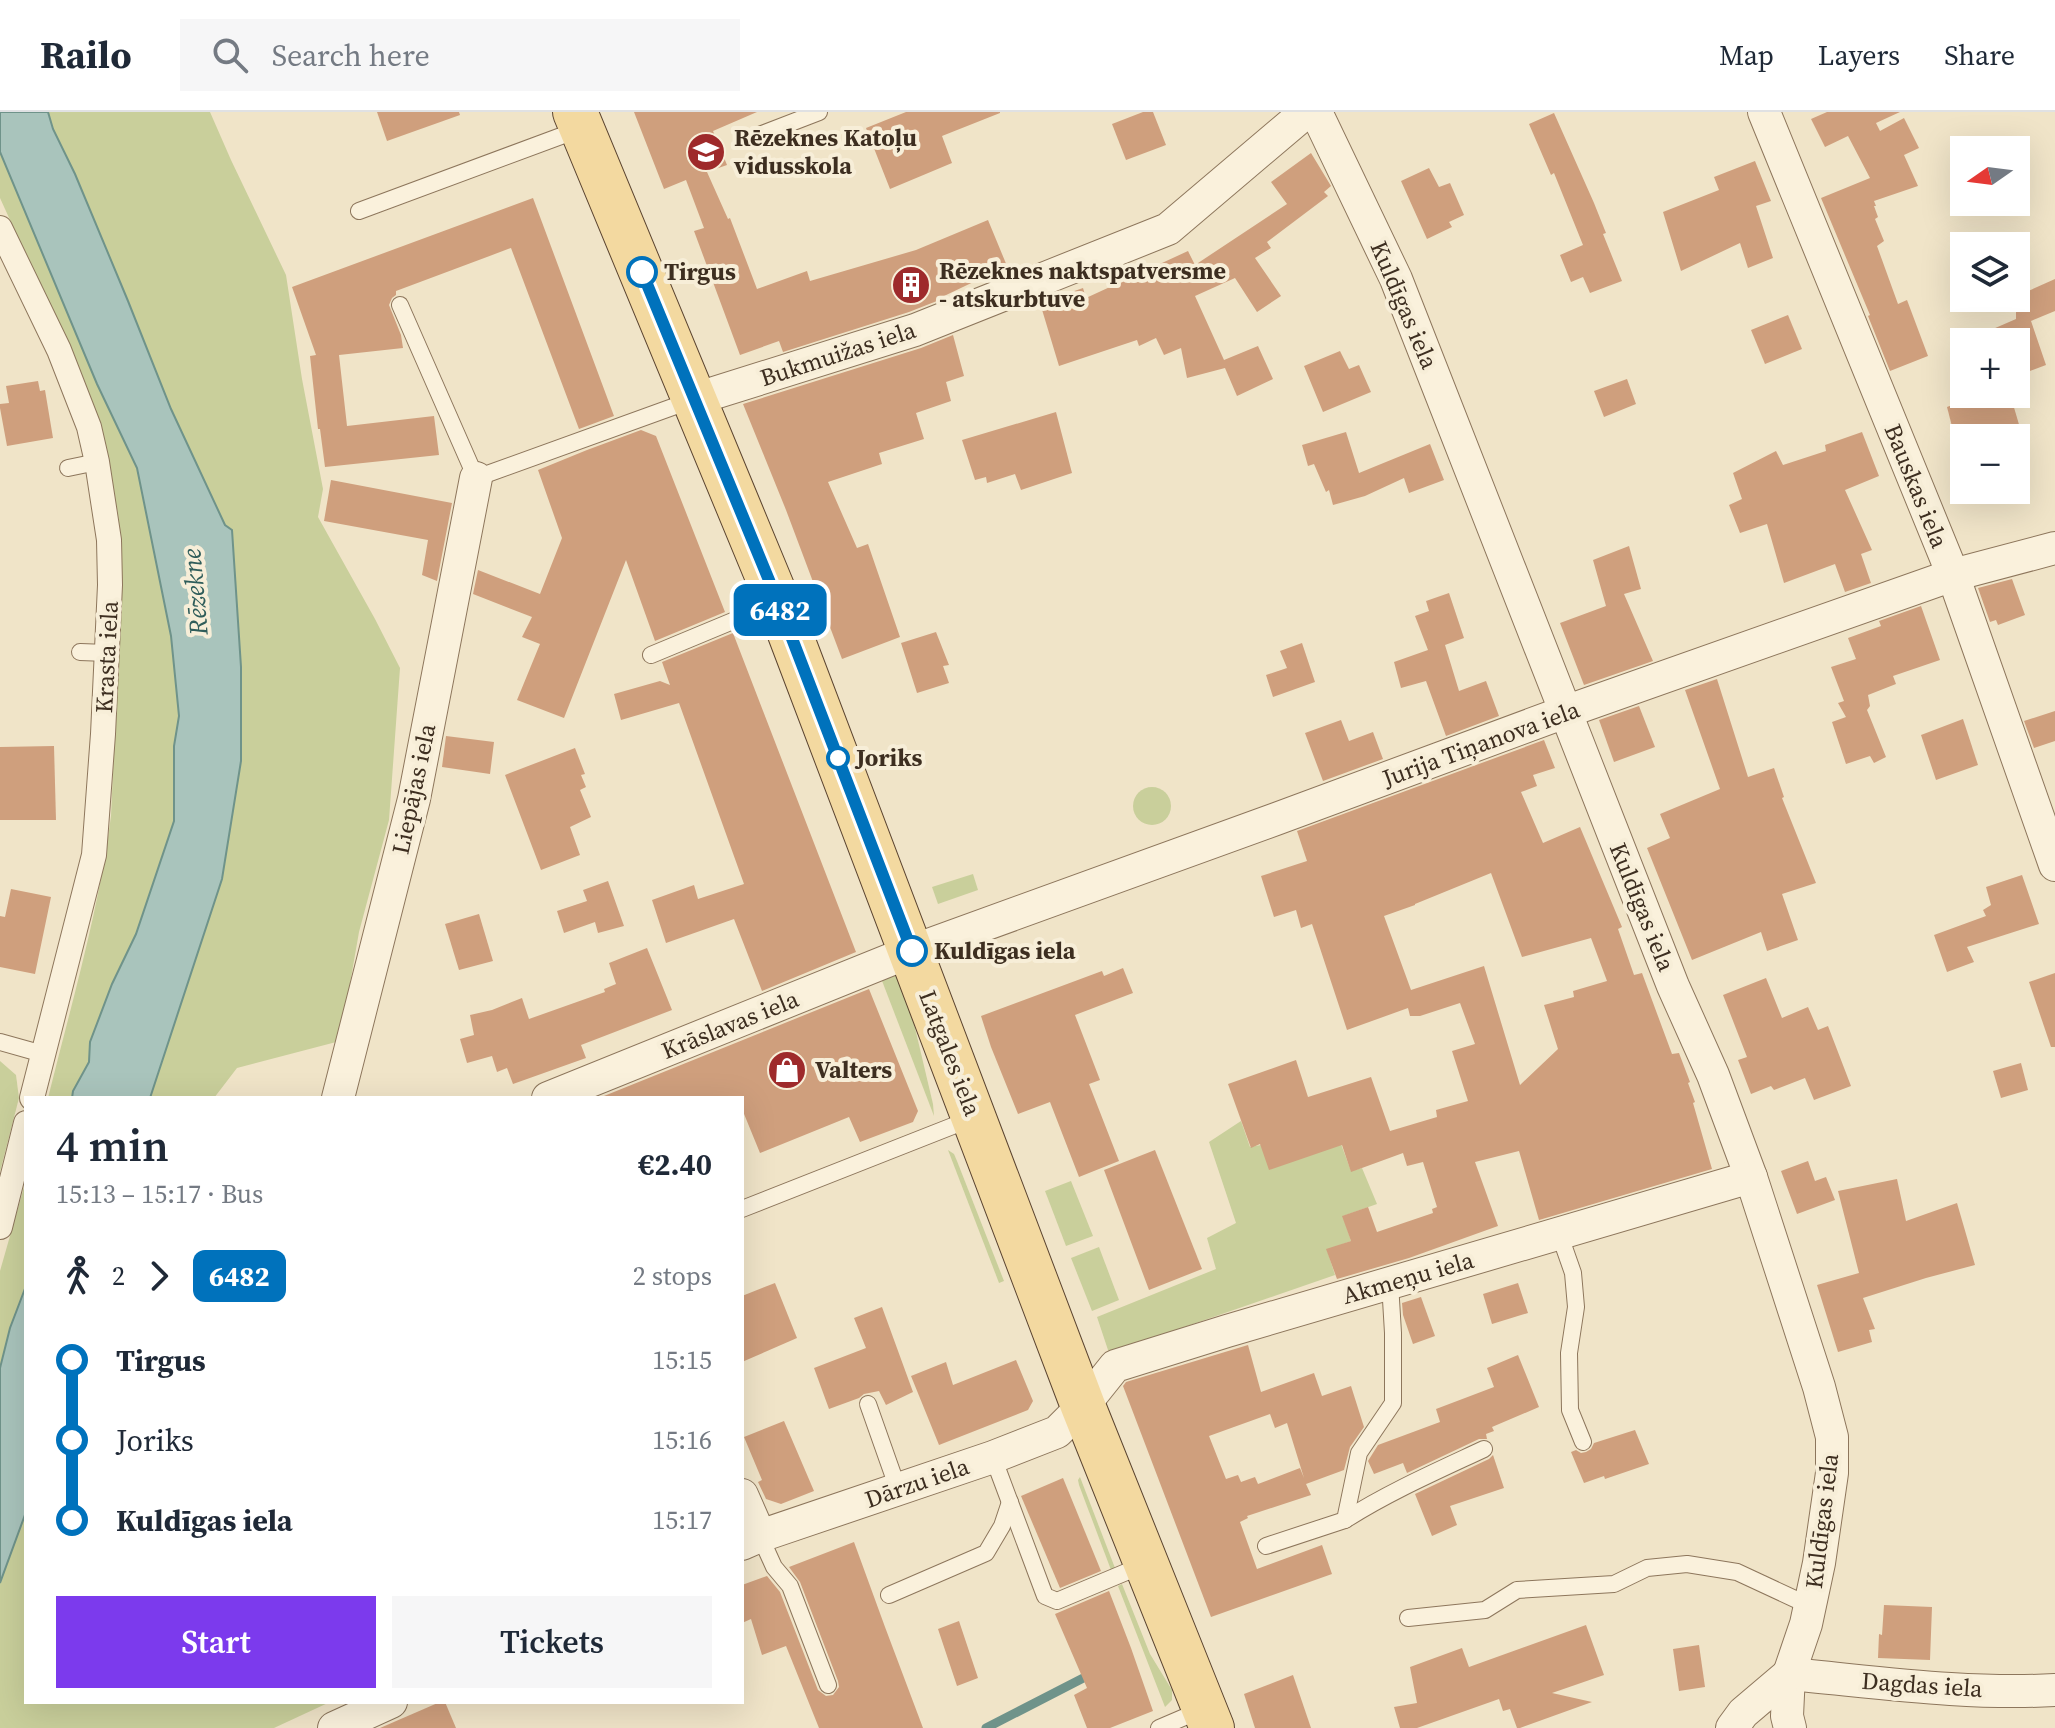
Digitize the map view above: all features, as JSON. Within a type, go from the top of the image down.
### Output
[{"type":"main road","name":"Latgales iela","points":[[579,120],[778,602],[1083,1406],[1208,1719]]},
{"type":"street","name":"Bukmuižas iela","points":[[695,399],[915,330],[1168,229],[1306,112]]},
{"type":"street","name":"Kuldīgas iela","points":[[1316,112],[1396,279],[1673,986],[1713,1075],[1751,1177],[1819,1387],[1832,1437],[1832,1473],[1810,1606],[1789,1674],[1787,1716],[1790,1728]]},
{"type":"street","name":"Bauskas iela","points":[[1764,112],[1953,575],[2055,865]]},
{"type":"street","name":"Krasta iela","points":[[0,228],[59,350],[89,427],[109,540],[107,653],[94,855],[32,1096]]},
{"type":"street","name":"Liepājas iela","points":[[339,1096],[414,799],[476,478]]},
{"type":"street","name":"Jurija Tiņanova iela","points":[[912,951],[1565,712],[1953,575],[2055,548]]},
{"type":"street","name":"Krāslavas iela","points":[[559,1096],[912,951]]},
{"type":"street","points":[[0,1227],[24,1131]]},
{"type":"street","name":"Akmeņu iela","points":[[1083,1406],[1115,1366],[1751,1177]]},
{"type":"street","name":"Dārzu iela","points":[[751,1540],[1057,1432],[1083,1406]]},
{"type":"street","points":[[744,1505],[751,1540]]},
{"type":"street","points":[[1732,1728],[1743,1713],[1789,1674]]},
{"type":"street","name":"Dagdas iela","points":[[1789,1674],[1938,1687],[2028,1692],[2055,1690]]},
{"type":"street","points":[[334,1728],[387,1704]]},
{"type":"lane","points":[[749,139],[819,112]]},
{"type":"lane","points":[[359,211],[579,120]]},
{"type":"lane","points":[[400,305],[476,478],[695,399]]},
{"type":"lane","points":[[68,468],[97,462]]},
{"type":"lane","points":[[651,655],[778,602]]},
{"type":"lane","points":[[80,652],[107,653]]},
{"type":"lane","points":[[0,1042],[43,1054]]},
{"type":"lane","points":[[744,1208],[975,1118]]},
{"type":"lane","points":[[1559,1233],[1573,1273],[1576,1307],[1569,1353],[1570,1410],[1583,1442]]},
{"type":"lane","points":[[1345,1520],[1359,1453],[1393,1403],[1390,1283]]},
{"type":"lane","points":[[868,1404],[898,1489]]},
{"type":"lane","points":[[1266,1546],[1345,1520],[1395,1490],[1484,1449]]},
{"type":"lane","points":[[993,1457],[1045,1596],[1057,1601],[1146,1564]]},
{"type":"lane","points":[[889,1595],[986,1553],[1002,1526],[1010,1502]]},
{"type":"lane","points":[[751,1540],[790,1586],[828,1685]]},
{"type":"lane","points":[[1408,1618],[1485,1610],[1517,1590],[1614,1584],[1647,1568],[1687,1564],[1737,1572],[1810,1606]]},
{"type":"lane","points":[[1159,1728],[1208,1719]]},
{"type":"green space","points":[[48,112],[210,112],[286,275],[323,489],[318,517],[400,668],[389,820],[359,932],[340,1041],[237,1068],[216,1096],[151,1096],[222,879],[241,761],[241,667],[232,530],[225,525],[171,409],[75,174]]},
{"type":"green space","points":[[0,152],[97,384],[137,468],[171,636],[179,716],[174,746],[174,820],[136,934],[112,984],[90,1042],[89,1062],[72,1096],[49,1096],[92,922],[111,816],[122,572],[118,514],[110,474],[36,277],[0,198]]},
{"type":"green space","points":[[1152,787],[1166,792],[1171,806],[1166,820],[1152,825],[1138,820],[1133,806],[1138,792]]},
{"type":"green space","points":[[973,874],[978,890],[938,904],[932,887]]},
{"type":"green space","points":[[885,971],[903,977],[934,1116],[879,973]]},
{"type":"green space","points":[[0,1061],[16,1075],[19,1098],[0,1172]]},
{"type":"green space","points":[[1241,1121],[1250,1147],[1341,1144],[1351,1171],[1362,1168],[1377,1204],[1343,1216],[1351,1241],[1327,1250],[1335,1275],[1109,1353],[1097,1317],[1216,1269],[1207,1238],[1236,1223],[1209,1142]]},
{"type":"green space","points":[[948,1150],[957,1161],[1004,1281],[999,1283]]},
{"type":"green space","points":[[1071,1181],[1093,1236],[1066,1246],[1045,1191]]},
{"type":"green space","points":[[24,1187],[24,1291],[0,1368],[0,1271]]},
{"type":"green space","points":[[1099,1247],[1119,1300],[1092,1311],[1071,1258]]},
{"type":"green space","points":[[1080,1477],[1115,1568],[1111,1570],[1079,1485]]},
{"type":"green space","points":[[24,1517],[24,1704],[326,1704],[274,1728],[0,1728],[0,1583]]},
{"type":"green space","points":[[1122,1584],[1150,1654],[1172,1690],[1172,1700],[1165,1707],[1118,1586]]},
{"type":"water","name":"Rēzekne","points":[[0,112],[48,112],[171,409],[225,525],[232,530],[241,667],[241,761],[222,879],[151,1096],[72,1096],[89,1062],[90,1042],[112,984],[136,934],[174,821],[174,746],[179,716],[171,636],[137,468],[97,384],[0,152]]},
{"type":"water","points":[[24,1291],[24,1517],[0,1583],[0,1368]]},
{"type":"building","points":[[377,112],[459,112],[460,115],[387,141]]},
{"type":"building","points":[[634,112],[757,112],[713,131],[727,165],[707,172],[730,218],[757,289],[807,271],[810,281],[916,250],[988,220],[1007,266],[909,312],[783,352],[779,341],[740,355],[694,231],[704,228],[686,180],[664,189]]},
{"type":"building","points":[[906,112],[1000,113],[942,136],[952,163],[890,189],[866,128]]},
{"type":"building","points":[[1143,112],[1153,112],[1166,145],[1126,160],[1112,124]]},
{"type":"building","points":[[1827,112],[1900,112],[1876,123],[1880,131],[1904,118],[1919,148],[1904,155],[1918,186],[1874,201],[1878,217],[1875,219],[1884,241],[1877,246],[1898,304],[1907,300],[1928,356],[1890,371],[1821,198],[1870,178],[1848,136],[1825,147],[1811,119]]},
{"type":"building","points":[[1554,113],[1594,203],[1622,281],[1590,293],[1583,277],[1571,282],[1560,255],[1583,245],[1554,173],[1551,175],[1529,124]]},
{"type":"building","points":[[1311,153],[1331,186],[1324,192],[1328,196],[1267,242],[1271,248],[1255,258],[1281,296],[1257,312],[1235,278],[1195,296],[1224,360],[1258,346],[1273,379],[1237,396],[1225,368],[1187,378],[1181,348],[1164,355],[1156,338],[1139,346],[1137,340],[1059,366],[1040,303],[1083,288],[1086,298],[1188,251],[1195,265],[1287,204],[1271,182]]},
{"type":"building","points":[[1755,161],[1771,201],[1756,206],[1773,258],[1748,268],[1740,243],[1681,271],[1663,212],[1719,190],[1714,177]]},
{"type":"building","points":[[1429,168],[1439,187],[1450,183],[1464,215],[1449,222],[1452,227],[1427,239],[1401,181]]},
{"type":"building","points":[[533,198],[614,416],[579,429],[511,248],[396,291],[389,305],[403,348],[339,355],[347,426],[434,416],[439,455],[325,467],[310,356],[316,355],[292,287]]},
{"type":"building","points":[[2055,279],[2055,311],[2031,321],[2046,365],[2030,371],[2030,328],[1995,328],[2016,319],[2016,312],[2030,312],[2030,290]]},
{"type":"building","points":[[1788,315],[1802,349],[1765,364],[1751,330]]},
{"type":"building","points":[[953,335],[964,376],[946,382],[951,401],[916,413],[924,439],[879,453],[882,464],[828,482],[857,548],[868,544],[900,637],[842,659],[743,404]]},
{"type":"building","points":[[1340,351],[1349,369],[1359,365],[1371,392],[1323,412],[1304,366]]},
{"type":"building","points":[[1627,379],[1636,404],[1604,417],[1594,391]]},
{"type":"building","points":[[38,381],[40,391],[45,390],[53,438],[7,446],[0,408],[0,404],[9,403],[6,386]]},
{"type":"building","points":[[1947,407],[2014,408],[2019,424],[1951,424]]},
{"type":"building","points":[[1056,412],[1072,473],[1021,490],[1015,474],[987,483],[986,477],[975,480],[962,440]]},
{"type":"building","points":[[641,430],[656,436],[725,612],[655,641],[626,560],[564,718],[517,700],[540,644],[522,637],[532,617],[473,594],[478,570],[540,594],[562,538],[538,470]]},
{"type":"building","points":[[1346,432],[1359,473],[1430,444],[1444,480],[1409,493],[1404,478],[1365,496],[1333,505],[1329,490],[1326,492],[1314,464],[1308,466],[1302,445]]},
{"type":"building","points":[[1862,432],[1879,476],[1845,490],[1872,550],[1861,554],[1871,583],[1845,592],[1835,564],[1784,583],[1767,524],[1740,533],[1729,505],[1742,499],[1733,473],[1776,451],[1783,465],[1826,451],[1825,445]]},
{"type":"building","points":[[331,480],[452,503],[437,581],[422,575],[428,540],[324,521]]},
{"type":"building","points":[[1629,546],[1641,589],[1624,594],[1653,661],[1584,685],[1560,623],[1606,606],[1593,560]]},
{"type":"building","points":[[2012,579],[2025,615],[1998,625],[1996,620],[1990,622],[1978,588]]},
{"type":"building","points":[[1449,593],[1464,638],[1445,645],[1459,691],[1486,681],[1499,716],[1446,736],[1426,681],[1401,688],[1394,662],[1428,650],[1415,616],[1429,611],[1426,601]]},
{"type":"building","points":[[1921,606],[1940,660],[1893,676],[1896,684],[1868,695],[1870,706],[1867,710],[1886,757],[1874,763],[1870,756],[1846,764],[1832,722],[1846,717],[1838,703],[1844,701],[1831,667],[1856,659],[1848,638],[1881,626],[1879,621]]},
{"type":"building","points":[[936,632],[949,665],[943,666],[949,683],[917,693],[901,643]]},
{"type":"building","points":[[733,633],[856,952],[762,991],[734,919],[666,943],[652,900],[694,885],[698,899],[744,884],[679,703],[621,720],[614,694],[660,681],[670,685],[662,662]]},
{"type":"building","points":[[1302,643],[1315,682],[1273,697],[1266,675],[1287,668],[1280,651]]},
{"type":"building","points":[[1717,679],[1748,777],[1774,768],[1782,798],[1816,883],[1782,894],[1798,940],[1767,951],[1761,932],[1692,960],[1647,848],[1670,838],[1660,814],[1720,789],[1685,690]]},
{"type":"building","points":[[1639,706],[1655,747],[1614,762],[1599,720]]},
{"type":"building","points":[[2055,711],[2055,741],[2034,748],[2024,721]]},
{"type":"building","points":[[1963,719],[1978,765],[1936,780],[1921,735]]},
{"type":"building","points":[[1341,720],[1349,741],[1373,732],[1383,759],[1323,781],[1305,733]]},
{"type":"building","points":[[446,736],[494,742],[490,774],[442,767]]},
{"type":"building","points":[[1544,740],[1555,768],[1533,775],[1537,786],[1521,792],[1543,843],[1580,827],[1622,927],[1618,929],[1634,975],[1642,973],[1672,1054],[1679,1053],[1690,1082],[1712,1169],[1539,1220],[1519,1151],[1475,1162],[1498,1226],[1409,1258],[1337,1279],[1326,1249],[1351,1241],[1342,1216],[1368,1207],[1377,1232],[1433,1213],[1432,1209],[1437,1207],[1423,1162],[1407,1166],[1403,1153],[1351,1172],[1342,1145],[1269,1170],[1260,1144],[1251,1148],[1228,1084],[1296,1060],[1308,1097],[1371,1077],[1390,1131],[1437,1117],[1436,1110],[1468,1101],[1452,1051],[1475,1044],[1460,1003],[1420,1016],[1410,1016],[1408,1008],[1347,1030],[1312,924],[1301,928],[1296,910],[1274,917],[1261,876],[1307,861],[1297,831]],"holes":[[[1491,873],[1522,957],[1591,938],[1607,981],[1573,991],[1574,997],[1544,1005],[1558,1049],[1520,1085],[1484,966],[1411,990],[1384,916]]]},
{"type":"building","points":[[54,746],[56,820],[0,820],[0,747]]},
{"type":"building","points":[[575,748],[585,774],[581,775],[586,787],[580,790],[591,817],[570,827],[580,855],[541,870],[505,775]]},
{"type":"building","points":[[2022,875],[2039,924],[1967,947],[1974,962],[1947,972],[1934,935],[1986,916],[1983,910],[1991,905],[1986,887]]},
{"type":"building","points":[[608,881],[624,926],[598,933],[595,922],[564,933],[557,911],[587,901],[583,890]]},
{"type":"building","points":[[11,889],[51,897],[35,974],[0,967],[0,916],[5,917]]},
{"type":"building","points":[[479,914],[493,961],[459,970],[445,924]]},
{"type":"building","points":[[647,948],[672,1010],[581,1045],[586,1058],[513,1084],[507,1068],[497,1072],[492,1056],[467,1063],[460,1039],[474,1035],[470,1015],[522,998],[529,1019],[605,992],[604,989],[616,984],[609,963]]},
{"type":"building","points":[[1123,968],[1133,993],[1075,1015],[1100,1080],[1089,1084],[1119,1161],[1079,1177],[1050,1102],[1018,1114],[981,1016],[1102,971],[1104,976]]},
{"type":"building","points":[[2055,973],[2055,1047],[2051,1047],[2029,982]]},
{"type":"building","points":[[1766,978],[1782,1018],[1808,1007],[1818,1030],[1828,1026],[1851,1086],[1814,1100],[1805,1078],[1774,1090],[1771,1086],[1751,1094],[1738,1060],[1747,1057],[1723,995]]},
{"type":"building","name":"Valters","points":[[869,989],[918,1111],[913,1122],[860,1142],[849,1117],[760,1153],[744,1114],[744,1096],[604,1096]]},
{"type":"building","points":[[2021,1063],[2028,1090],[2001,1098],[1993,1071]]},
{"type":"building","points":[[1155,1150],[1202,1269],[1149,1290],[1104,1170]]},
{"type":"building","points":[[1808,1161],[1815,1181],[1826,1177],[1835,1200],[1797,1214],[1781,1171]]},
{"type":"building","points":[[1897,1179],[1906,1221],[1957,1203],[1975,1265],[1863,1298],[1875,1329],[1869,1330],[1872,1342],[1838,1352],[1817,1285],[1859,1273],[1838,1191]]},
{"type":"building","points":[[775,1283],[797,1338],[744,1361],[744,1295]]},
{"type":"building","points":[[1518,1283],[1528,1313],[1492,1324],[1483,1294]]},
{"type":"building","points":[[1421,1297],[1435,1336],[1413,1344],[1402,1303]]},
{"type":"building","points":[[882,1307],[913,1392],[886,1405],[879,1391],[864,1394],[829,1409],[814,1368],[866,1348],[854,1318]]},
{"type":"building","points":[[1248,1345],[1261,1392],[1314,1373],[1322,1396],[1351,1386],[1364,1427],[1350,1447],[1344,1470],[1306,1484],[1311,1495],[1247,1516],[1240,1522],[1257,1569],[1322,1545],[1332,1574],[1211,1617],[1123,1386],[1126,1382]],"holes":[[[1270,1414],[1275,1428],[1287,1423],[1304,1478],[1300,1468],[1258,1484],[1255,1477],[1241,1482],[1238,1475],[1226,1479],[1209,1436]]]},
{"type":"building","points":[[1518,1355],[1539,1407],[1492,1427],[1494,1431],[1486,1434],[1487,1439],[1479,1439],[1407,1473],[1403,1463],[1374,1474],[1368,1461],[1378,1445],[1440,1422],[1436,1409],[1494,1387],[1487,1368]]},
{"type":"building","points":[[1016,1360],[1033,1401],[1028,1410],[939,1445],[911,1376],[946,1362],[953,1385]]},
{"type":"building","points":[[784,1421],[814,1491],[781,1504],[766,1499],[758,1482],[762,1480],[744,1437]]},
{"type":"building","points":[[1635,1430],[1649,1464],[1584,1483],[1571,1452],[1586,1452],[1594,1443]]},
{"type":"building","points":[[1493,1455],[1504,1488],[1450,1506],[1457,1525],[1432,1536],[1415,1494]]},
{"type":"building","points":[[1063,1478],[1101,1571],[1060,1588],[1021,1496]]},
{"type":"building","points":[[854,1542],[923,1728],[819,1728],[786,1646],[762,1655],[751,1619],[744,1622],[744,1584],[767,1576],[780,1592],[818,1690],[826,1696],[833,1695],[839,1687],[838,1681],[800,1582],[789,1567]]},
{"type":"building","points":[[1109,1591],[1153,1711],[1110,1728],[1087,1728],[1074,1695],[1087,1688],[1055,1614]]},
{"type":"building","points":[[1884,1605],[1932,1607],[1930,1660],[1878,1658]]},
{"type":"building","points":[[959,1621],[978,1678],[957,1686],[938,1629]]},
{"type":"building","points":[[1586,1625],[1604,1675],[1552,1693],[1592,1702],[1520,1728],[1517,1728],[1510,1709],[1503,1711],[1499,1699],[1417,1728],[1400,1728],[1394,1707],[1417,1703],[1410,1667],[1462,1648],[1469,1667]]},
{"type":"building","points":[[1699,1645],[1705,1687],[1679,1691],[1673,1649]]},
{"type":"building","points":[[1293,1675],[1311,1728],[1255,1728],[1244,1694]]},
{"type":"building","points":[[435,1704],[446,1704],[456,1728],[380,1728]]},
{"type":"waterway","points":[[986,1728],[1093,1673]]},
{"type":"bus line","name":"6482","points":[[642,272],[778,602],[912,951]]},
{"type":"place","name":"Rēzeknes Katoļu vidusskola","points":[[706,152]]},
{"type":"place","name":"Tirgus","points":[[642,272]]},
{"type":"place","name":"Rēzeknes naktspatversme - atskurbtuve","points":[[911,285]]},
{"type":"place","name":"Joriks","points":[[838,758]]},
{"type":"place","name":"Kuldīgas iela","points":[[912,951]]},
{"type":"place","name":"Valters","points":[[787,1070]]}]
